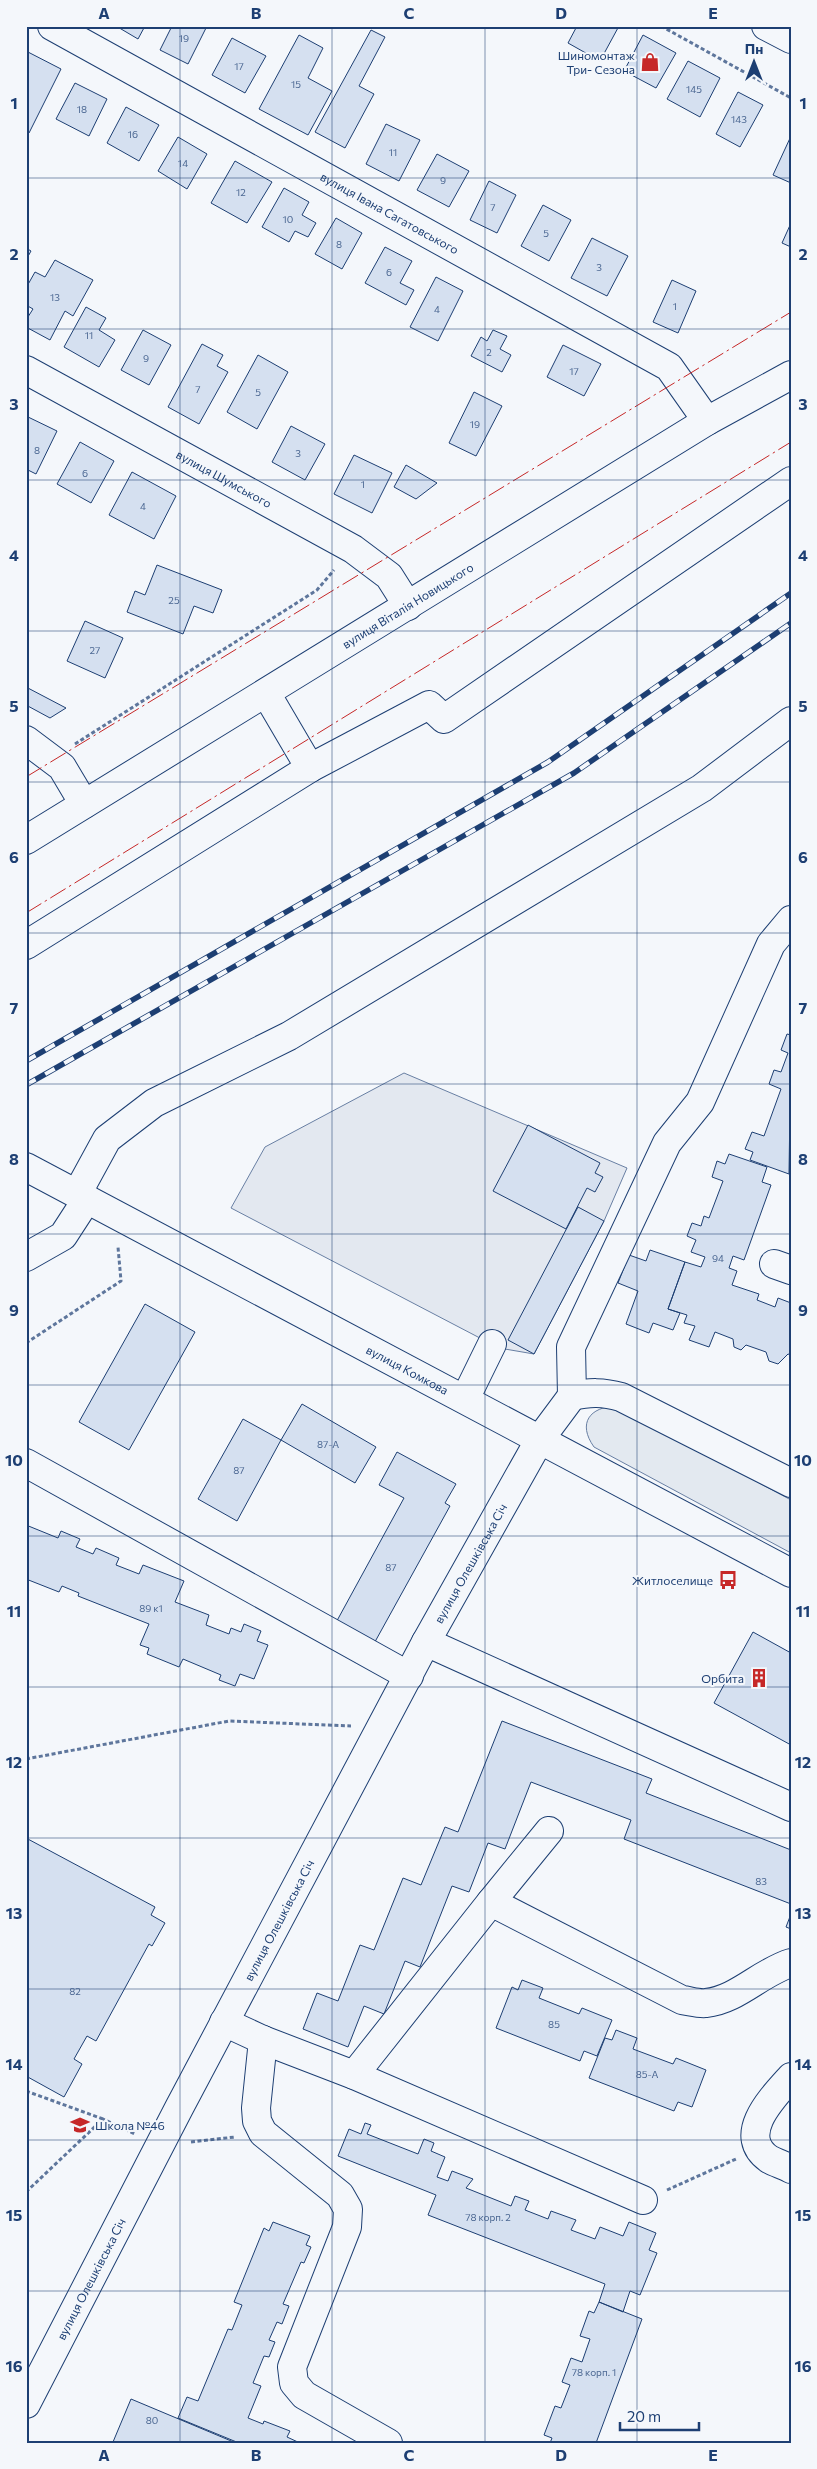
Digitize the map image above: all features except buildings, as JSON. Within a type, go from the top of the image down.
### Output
[{"type":"street","name":"вулиця Івана Сагатовського","points":[[52,26],[669,367],[708,421]]},
{"type":"street","points":[[766,26],[791,39]]},
{"type":"street","name":"вулиця Шумського","points":[[26,370],[353,549],[389,576],[408,606]]},
{"type":"street","name":"вулиця Віталія Новицького","points":[[26,840],[708,421],[791,374]]},
{"type":"street","points":[[26,945],[310,768],[429,705],[444,719],[791,481]]},
{"type":"street","points":[[266,693],[310,768]]},
{"type":"street","points":[[26,1257],[63,1236],[74,1193],[107,1140],[154,1103],[289,1036],[677,804],[702,788],[791,721]]},
{"type":"street","points":[[26,740],[62,767],[84,804]]},
{"type":"street","points":[[791,920],[771,944],[700,1102],[667,1142],[572,1347],[572,1396],[588,1392],[604,1392],[620,1397],[791,1483]]},
{"type":"street","name":"вулиця Комкова","points":[[26,1167],[791,1573]]},
{"type":"street","points":[[26,1188],[74,1193]]},
{"type":"street","points":[[465,1399],[492,1344]]},
{"type":"street","name":"вулиця Олешківська Січ","points":[[26,2404],[224,2022],[426,1642],[540,1439],[572,1396]]},
{"type":"street","points":[[26,1463],[409,1676]]},
{"type":"street","points":[[426,1642],[791,1807]]},
{"type":"street","points":[[354,2075],[549,1831]]},
{"type":"street","points":[[491,1902],[682,2000],[706,2003],[728,1996],[781,1966],[791,1963]]},
{"type":"street","points":[[224,2022],[263,2040],[354,2075],[643,2200]]},
{"type":"street","points":[[263,2040],[256,2108],[257,2121],[263,2133],[340,2195],[348,2209],[347,2227],[292,2366],[294,2383],[304,2395],[388,2443]]},
{"type":"street","points":[[791,2077],[758,2119],[755,2135],[760,2149],[770,2159],[791,2169]]},
{"type":"path","points":[[661,26],[791,98]]},
{"type":"path","points":[[51,760],[317,590],[353,549]]},
{"type":"path","points":[[26,1343],[121,1281],[116,1215]]},
{"type":"path","points":[[26,1759],[230,1721],[381,1727]]},
{"type":"path","points":[[26,2091],[103,2119],[159,2146],[263,2133]]},
{"type":"path","points":[[26,2192],[103,2119]]},
{"type":"path","points":[[643,2200],[760,2149]]},
{"type":"shaded area","points":[[404,1073],[627,1168],[604,1221],[534,1354],[499,1348],[231,1208],[265,1147]]},
{"type":"shaded area","points":[[616,1406],[791,1500],[791,1553],[594,1447],[587,1431],[589,1418],[599,1409]]},
{"type":"railway","points":[[26,1061],[548,762],[791,593]]},
{"type":"railway","points":[[26,1085],[574,773],[791,623]]},
{"type":"power","points":[[26,777],[791,312]]},
{"type":"power","points":[[26,913],[791,442]]},
{"type":"place","name":"Шиномонтаж Три- Сезона","points":[[650,62]]},
{"type":"place","name":"Житлоселище","points":[[728,1580]]},
{"type":"place","name":"Орбита","points":[[759,1678]]},
{"type":"place","name":"Школа №46","points":[[80,2125]]}]
